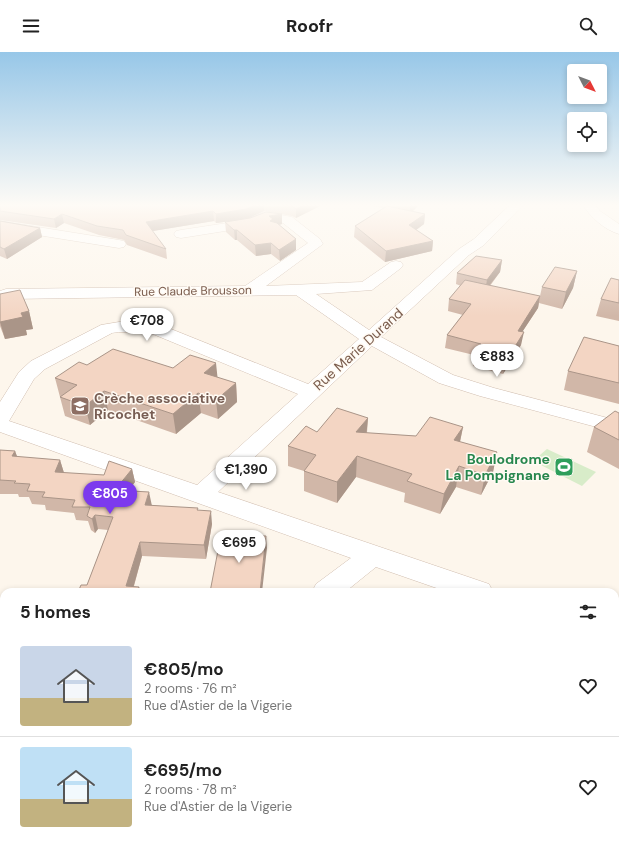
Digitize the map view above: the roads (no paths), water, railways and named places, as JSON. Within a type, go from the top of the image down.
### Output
[{"type":"street","points":[[106,242],[119,244]]},
{"type":"street","points":[[250,290],[316,244],[315,242]]},
{"type":"street","name":"Rue Marie Durand","points":[[201,495],[310,392],[371,339],[464,252],[479,242]]},
{"type":"street","name":"Rue Claude Brousson","points":[[0,296],[6,294],[300,290],[366,287],[396,264]]},
{"type":"street","points":[[300,290],[371,339],[446,379],[487,392],[619,427]]},
{"type":"street","points":[[0,419],[26,376],[38,365],[48,358],[108,329],[125,327],[150,327],[310,392]]},
{"type":"street","points":[[0,425],[468,588]]},
{"type":"street","points":[[331,588],[373,555]]},
{"type":"place","name":"Crèche associative Ricochet","points":[[80,406]]},
{"type":"place","name":"Boulodrome La Pompignane","points":[[564,467]]}]
